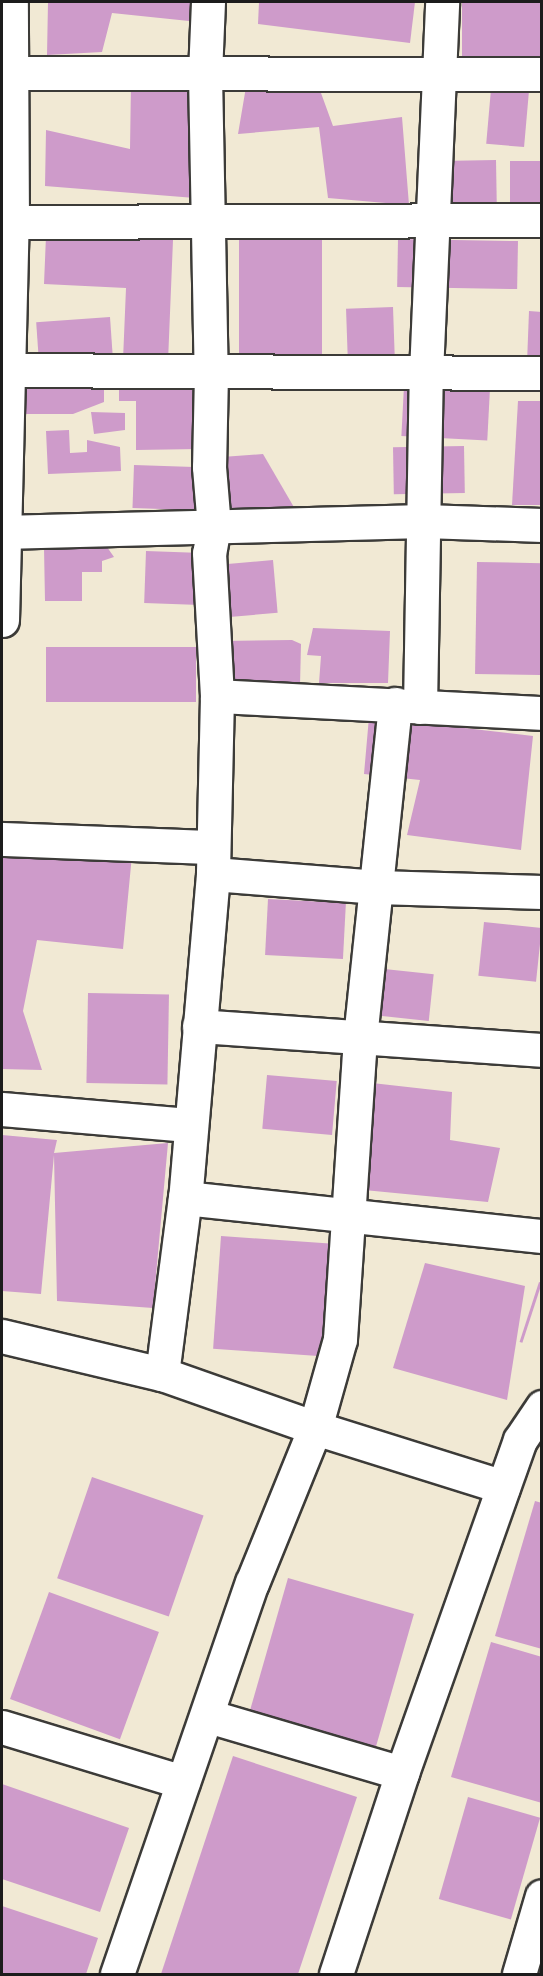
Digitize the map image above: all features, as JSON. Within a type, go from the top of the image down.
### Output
[{"type":"street","points":[[2,620],[7,222],[6,73],[11,2]]},
{"type":"street","points":[[162,1374],[185,1198],[189,1125],[200,1026],[212,860],[217,696],[209,553],[214,525],[209,467],[211,373],[205,74],[208,2]]},
{"type":"street","points":[[117,1974],[208,1716],[252,1583],[315,1428],[340,1339],[360,1038],[377,887],[407,705],[424,521],[426,373],[442,2]]},
{"type":"street","points":[[6,73],[542,74]]},
{"type":"street","points":[[7,222],[542,220]]},
{"type":"street","points":[[4,370],[211,373],[542,373]]},
{"type":"street","points":[[4,532],[424,521],[542,525]]},
{"type":"street","points":[[217,696],[542,713]]},
{"type":"street","points":[[2,839],[212,860],[377,887],[542,892]]},
{"type":"street","points":[[200,1026],[542,1050]]},
{"type":"street","points":[[2,1109],[189,1125]]},
{"type":"street","points":[[185,1198],[542,1236]]},
{"type":"street","points":[[2,1336],[162,1374],[315,1428],[503,1487]]},
{"type":"street","points":[[336,1974],[402,1773],[520,1440],[542,1407]]},
{"type":"street","points":[[208,1716],[402,1773]]},
{"type":"street","points":[[2,1727],[183,1782]]},
{"type":"street","points":[[519,1974],[542,1896]]},
{"type":"building","points":[[48,2],[191,2],[189,21],[112,13],[102,52],[47,55]]},
{"type":"building","points":[[259,2],[415,2],[410,43],[258,24]]},
{"type":"building","points":[[462,2],[542,2],[542,62],[462,62]]},
{"type":"building","points":[[247,81],[321,93],[333,126],[402,117],[409,205],[328,198],[319,127],[238,134]]},
{"type":"building","points":[[131,82],[196,84],[195,198],[45,186],[46,130],[130,149]]},
{"type":"building","points":[[491,89],[529,92],[524,147],[486,144]]},
{"type":"building","points":[[496,160],[497,208],[428,209],[427,161]]},
{"type":"building","points":[[510,161],[542,161],[542,212],[510,212]]},
{"type":"building","points":[[239,231],[322,231],[322,359],[239,359]]},
{"type":"building","points":[[46,236],[173,240],[168,362],[123,360],[126,288],[44,284]]},
{"type":"building","points":[[398,239],[518,241],[517,289],[397,287]]},
{"type":"building","points":[[393,307],[395,360],[348,362],[346,309]]},
{"type":"building","points":[[529,311],[542,312],[542,364],[527,363]]},
{"type":"building","points":[[110,317],[113,362],[39,367],[36,322]]},
{"type":"building","points":[[18,384],[104,386],[104,402],[73,414],[8,414]]},
{"type":"building","points":[[404,386],[490,391],[487,440],[401,436]]},
{"type":"building","points":[[119,387],[200,387],[199,449],[136,450],[136,401],[119,401]]},
{"type":"building","points":[[518,401],[542,401],[542,505],[512,505]]},
{"type":"building","points":[[91,412],[125,413],[125,430],[94,434]]},
{"type":"building","points":[[69,430],[70,453],[87,452],[87,440],[120,447],[121,471],[48,474],[46,431]]},
{"type":"building","points":[[464,446],[465,493],[394,494],[393,447]]},
{"type":"building","points":[[263,454],[295,509],[223,509],[222,457]]},
{"type":"building","points":[[134,465],[209,468],[207,511],[132,508]]},
{"type":"building","points":[[107,547],[114,557],[102,561],[102,572],[82,572],[82,601],[45,601],[44,548]]},
{"type":"building","points":[[146,551],[209,553],[207,605],[144,603]]},
{"type":"building","points":[[273,560],[278,613],[221,618],[216,565]]},
{"type":"building","points":[[477,562],[542,563],[540,675],[475,674]]},
{"type":"building","points":[[313,628],[390,631],[388,683],[319,683],[321,656],[307,655]]},
{"type":"building","points":[[292,640],[301,644],[300,685],[223,685],[221,641]]},
{"type":"building","points":[[46,647],[196,647],[196,702],[46,702]]},
{"type":"building","points":[[369,717],[533,736],[521,850],[407,835],[420,780],[364,774]]},
{"type":"building","points":[[2,851],[132,855],[123,949],[37,940],[23,1011],[42,1070],[2,1069]]},
{"type":"building","points":[[268,899],[346,903],[343,959],[265,955]]},
{"type":"building","points":[[484,922],[542,928],[536,982],[478,976]]},
{"type":"building","points":[[375,968],[434,974],[429,1021],[370,1015]]},
{"type":"building","points":[[88,993],[169,994],[167,1084],[86,1083]]},
{"type":"building","points":[[267,1075],[337,1081],[332,1135],[262,1129]]},
{"type":"building","points":[[372,1083],[452,1092],[450,1140],[500,1148],[488,1202],[333,1187],[340,1138]]},
{"type":"building","points":[[2,1135],[57,1140],[54,1153],[168,1143],[153,1308],[57,1301],[54,1155],[41,1294],[2,1291]]},
{"type":"building","points":[[221,1236],[337,1244],[329,1357],[213,1349]]},
{"type":"building","points":[[425,1263],[525,1286],[507,1400],[393,1368]]},
{"type":"building","points":[[539,1282],[542,1283],[522,1343],[520,1342]]},
{"type":"building","points":[[92,1477],[204,1515],[169,1617],[57,1578]]},
{"type":"building","points":[[535,1501],[542,1503],[542,1649],[495,1636]]},
{"type":"building","points":[[288,1578],[414,1614],[375,1749],[249,1713]]},
{"type":"building","points":[[49,1592],[159,1632],[120,1739],[10,1699]]},
{"type":"building","points":[[491,1642],[542,1657],[542,1803],[451,1777]]},
{"type":"building","points":[[233,1756],[357,1797],[298,1974],[161,1974]]},
{"type":"building","points":[[2,1784],[129,1828],[100,1912],[2,1879]]},
{"type":"building","points":[[468,1797],[540,1818],[511,1920],[439,1899]]},
{"type":"building","points":[[2,1906],[98,1938],[86,1974],[2,1974]]}]
